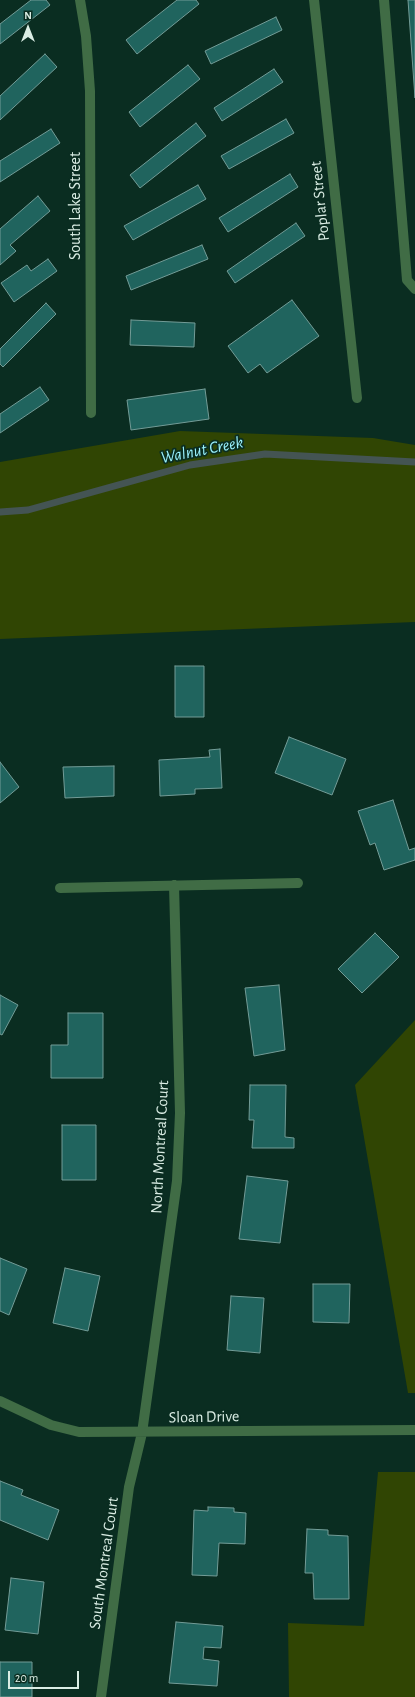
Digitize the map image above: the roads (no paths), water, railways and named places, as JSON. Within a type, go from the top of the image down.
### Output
[{"type":"street","name":"South Lake Street","points":[[80,0],[86,36],[90,91],[91,413]]},
{"type":"street","name":"Poplar Street","points":[[314,0],[357,398]]},
{"type":"street","points":[[384,0],[407,280],[415,289]]},
{"type":"street","points":[[60,888],[298,884]]},
{"type":"street","name":"North Montreal Court","points":[[142,1433],[177,1181],[180,1113],[174,885]]},
{"type":"street","name":"Sloan Drive","points":[[0,1401],[51,1425],[79,1432],[142,1433],[415,1430]]},
{"type":"street","name":"South Montreal Court","points":[[101,1697],[129,1487],[142,1433]]},
{"type":"waterway","name":"Walnut Creek","points":[[0,512],[28,510],[190,465],[265,454],[415,462]]}]
